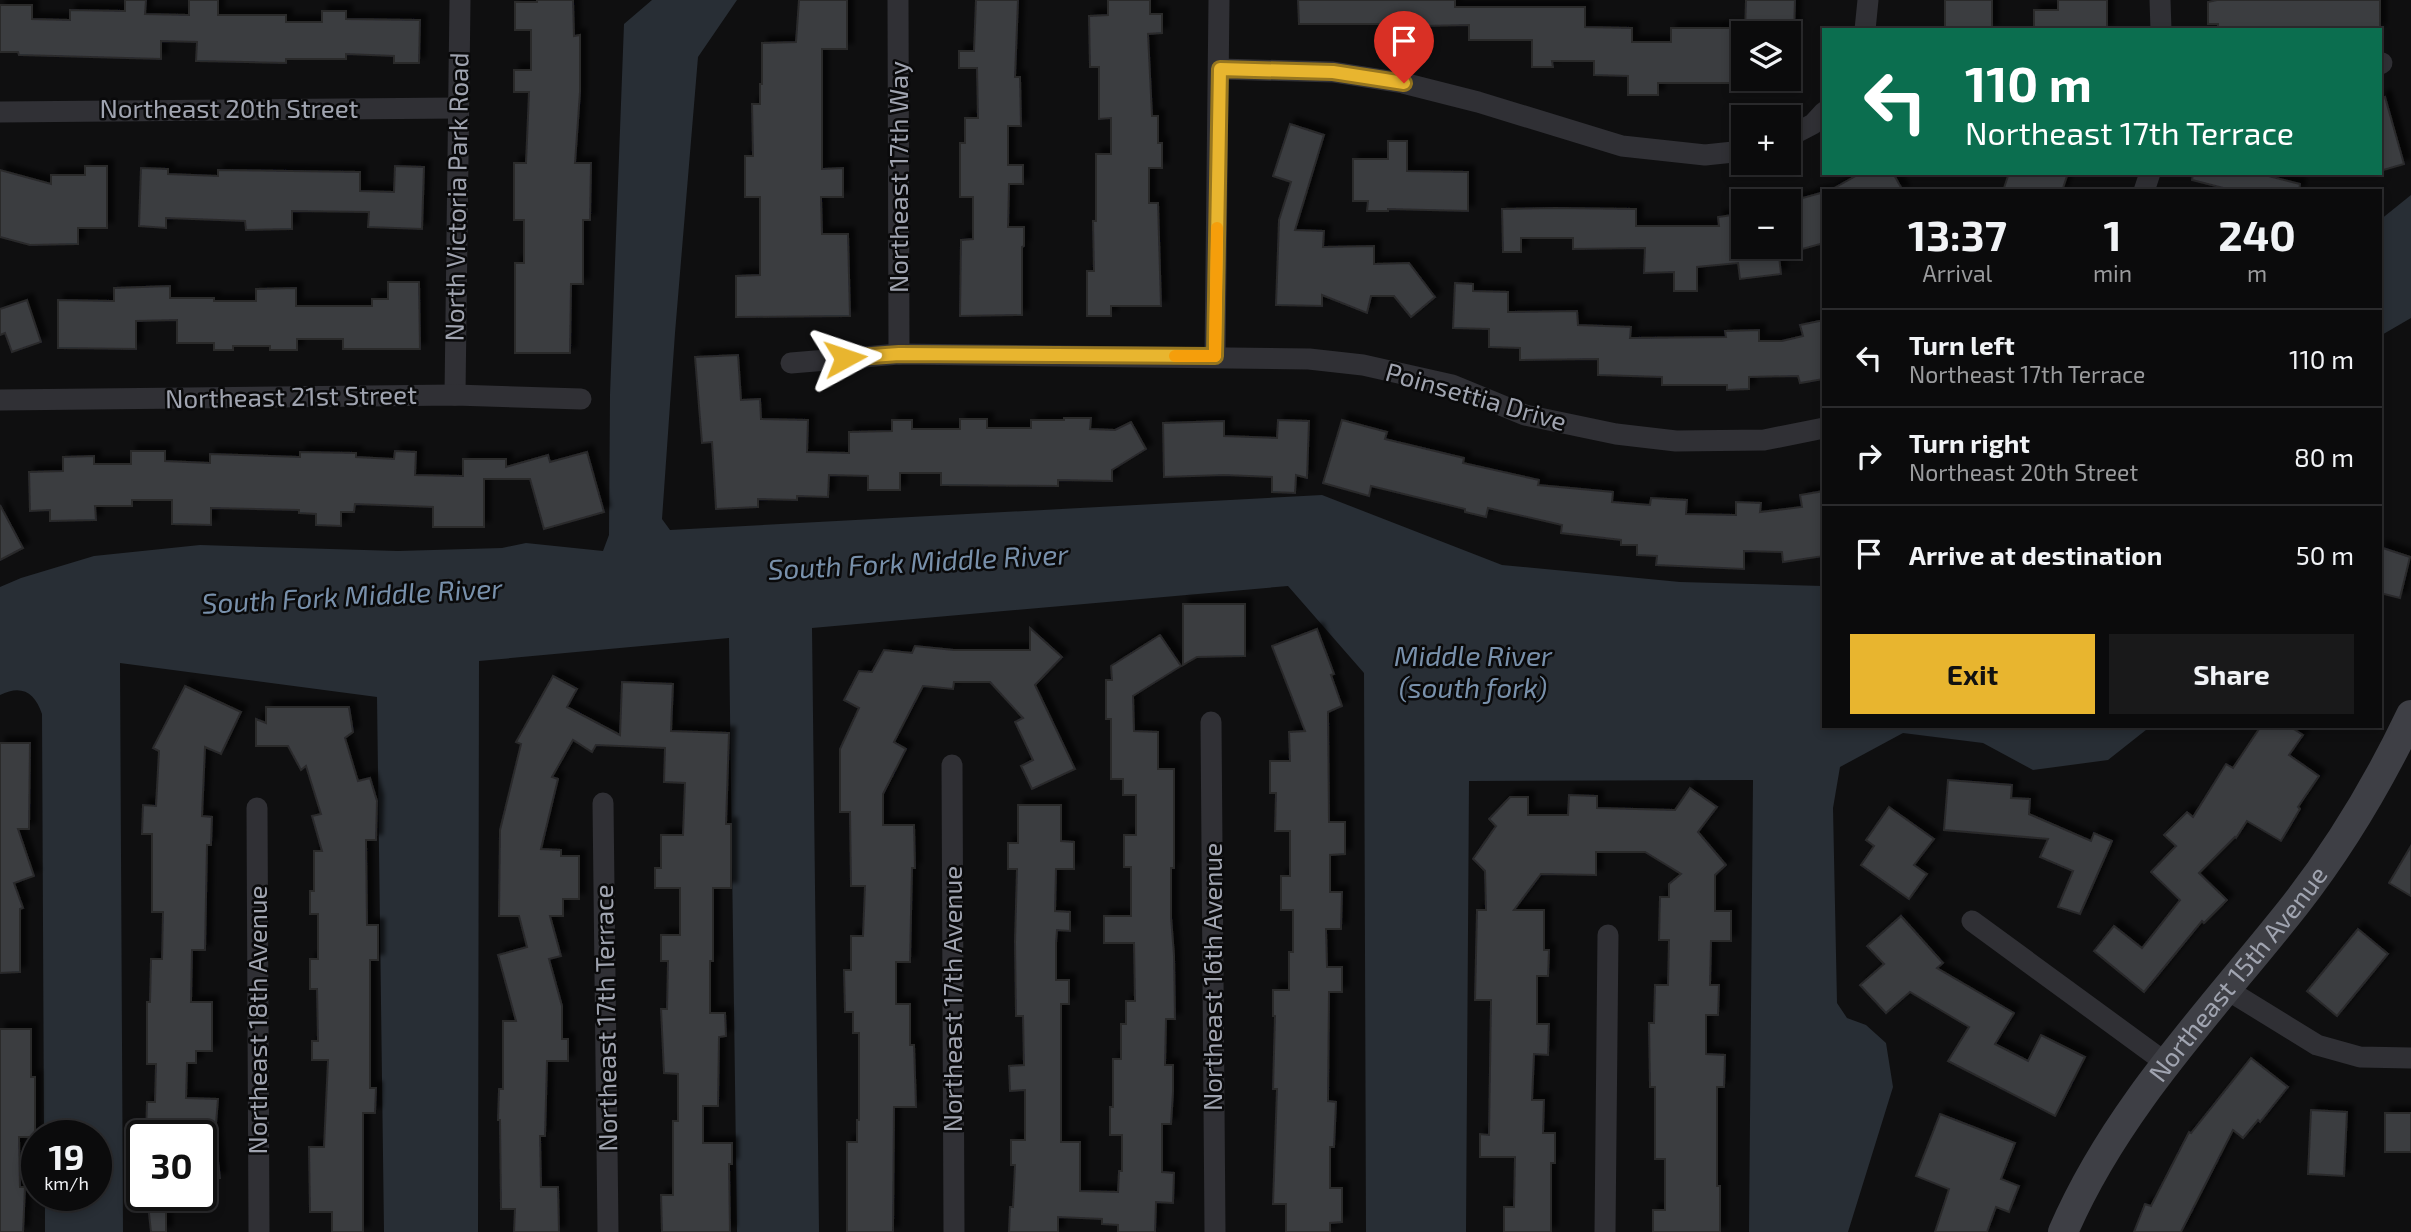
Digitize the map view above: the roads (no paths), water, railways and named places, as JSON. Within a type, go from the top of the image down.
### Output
[{"type":"street","name":"North Victoria Park Road","points":[[455,395],[460,0]]},
{"type":"street","name":"Northeast 17th Way","points":[[898,0],[899,354]]},
{"type":"street","points":[[1215,356],[1219,0]]},
{"type":"street","points":[[1866,28],[1868,0]]},
{"type":"street","points":[[2161,0],[2161,28]]},
{"type":"street","points":[[1220,69],[1333,72],[1404,83],[1478,102],[1622,146],[1705,155],[1731,152]]},
{"type":"street","name":"Northeast 20th Street","points":[[0,112],[458,108]]},
{"type":"street","points":[[1801,130],[1813,124],[1822,114]]},
{"type":"street","name":"Poinsettia Drive","points":[[791,363],[899,354],[1309,359],[1363,365],[1452,385],[1525,415],[1616,434],[1676,441],[1764,440],[1822,428]]},
{"type":"street","name":"Northeast 21st Street","points":[[0,400],[455,395],[581,399]]},
{"type":"street","name":"Northeast 15th Avenue","points":[[2063,1232],[2107,1149],[2166,1063],[2297,902],[2350,828],[2389,762],[2411,715]]},
{"type":"street","name":"Northeast 16th Avenue","points":[[1211,722],[1215,1232]]},
{"type":"street","name":"Northeast 17th Avenue","points":[[952,765],[954,1232]]},
{"type":"street","name":"Northeast 17th Terrace","points":[[603,803],[608,1232]]},
{"type":"street","name":"Northeast 18th Avenue","points":[[257,808],[260,1232]]},
{"type":"street","points":[[1972,921],[2166,1063]]},
{"type":"street","points":[[1605,1232],[1608,935]]},
{"type":"street","points":[[2227,989],[2317,1045],[2360,1057],[2411,1058]]},
{"type":"water","name":"Middle River (south fork)","points":[[652,0],[737,0],[698,57],[662,519],[670,530],[1322,495],[1502,565],[1680,582],[1822,586],[1822,728],[2148,728],[2108,760],[2033,770],[1983,743],[1903,733],[1840,767],[1833,808],[1837,1003],[1847,1018],[1866,1025],[1886,1043],[1893,1087],[1848,1232],[1749,1232],[1753,780],[1469,781],[1466,1232],[1366,1232],[1364,673],[1288,586],[812,628],[819,1232],[737,1232],[729,638],[479,661],[478,1232],[384,1232],[377,697],[120,663],[123,1232],[45,1232],[45,1211],[112,1211],[112,1120],[44,1120],[42,714],[36,701],[27,692],[15,690],[0,695],[0,587],[94,556],[200,545],[398,551],[502,548],[526,543],[603,551],[609,535],[610,395],[624,24]]},
{"type":"water","points":[[2411,195],[2411,318],[2382,335],[2382,218]]},
{"type":"water label","name":"South Fork Middle River","points":[[918,562]]},
{"type":"water label","name":"South Fork Middle River","points":[[352,596]]}]
